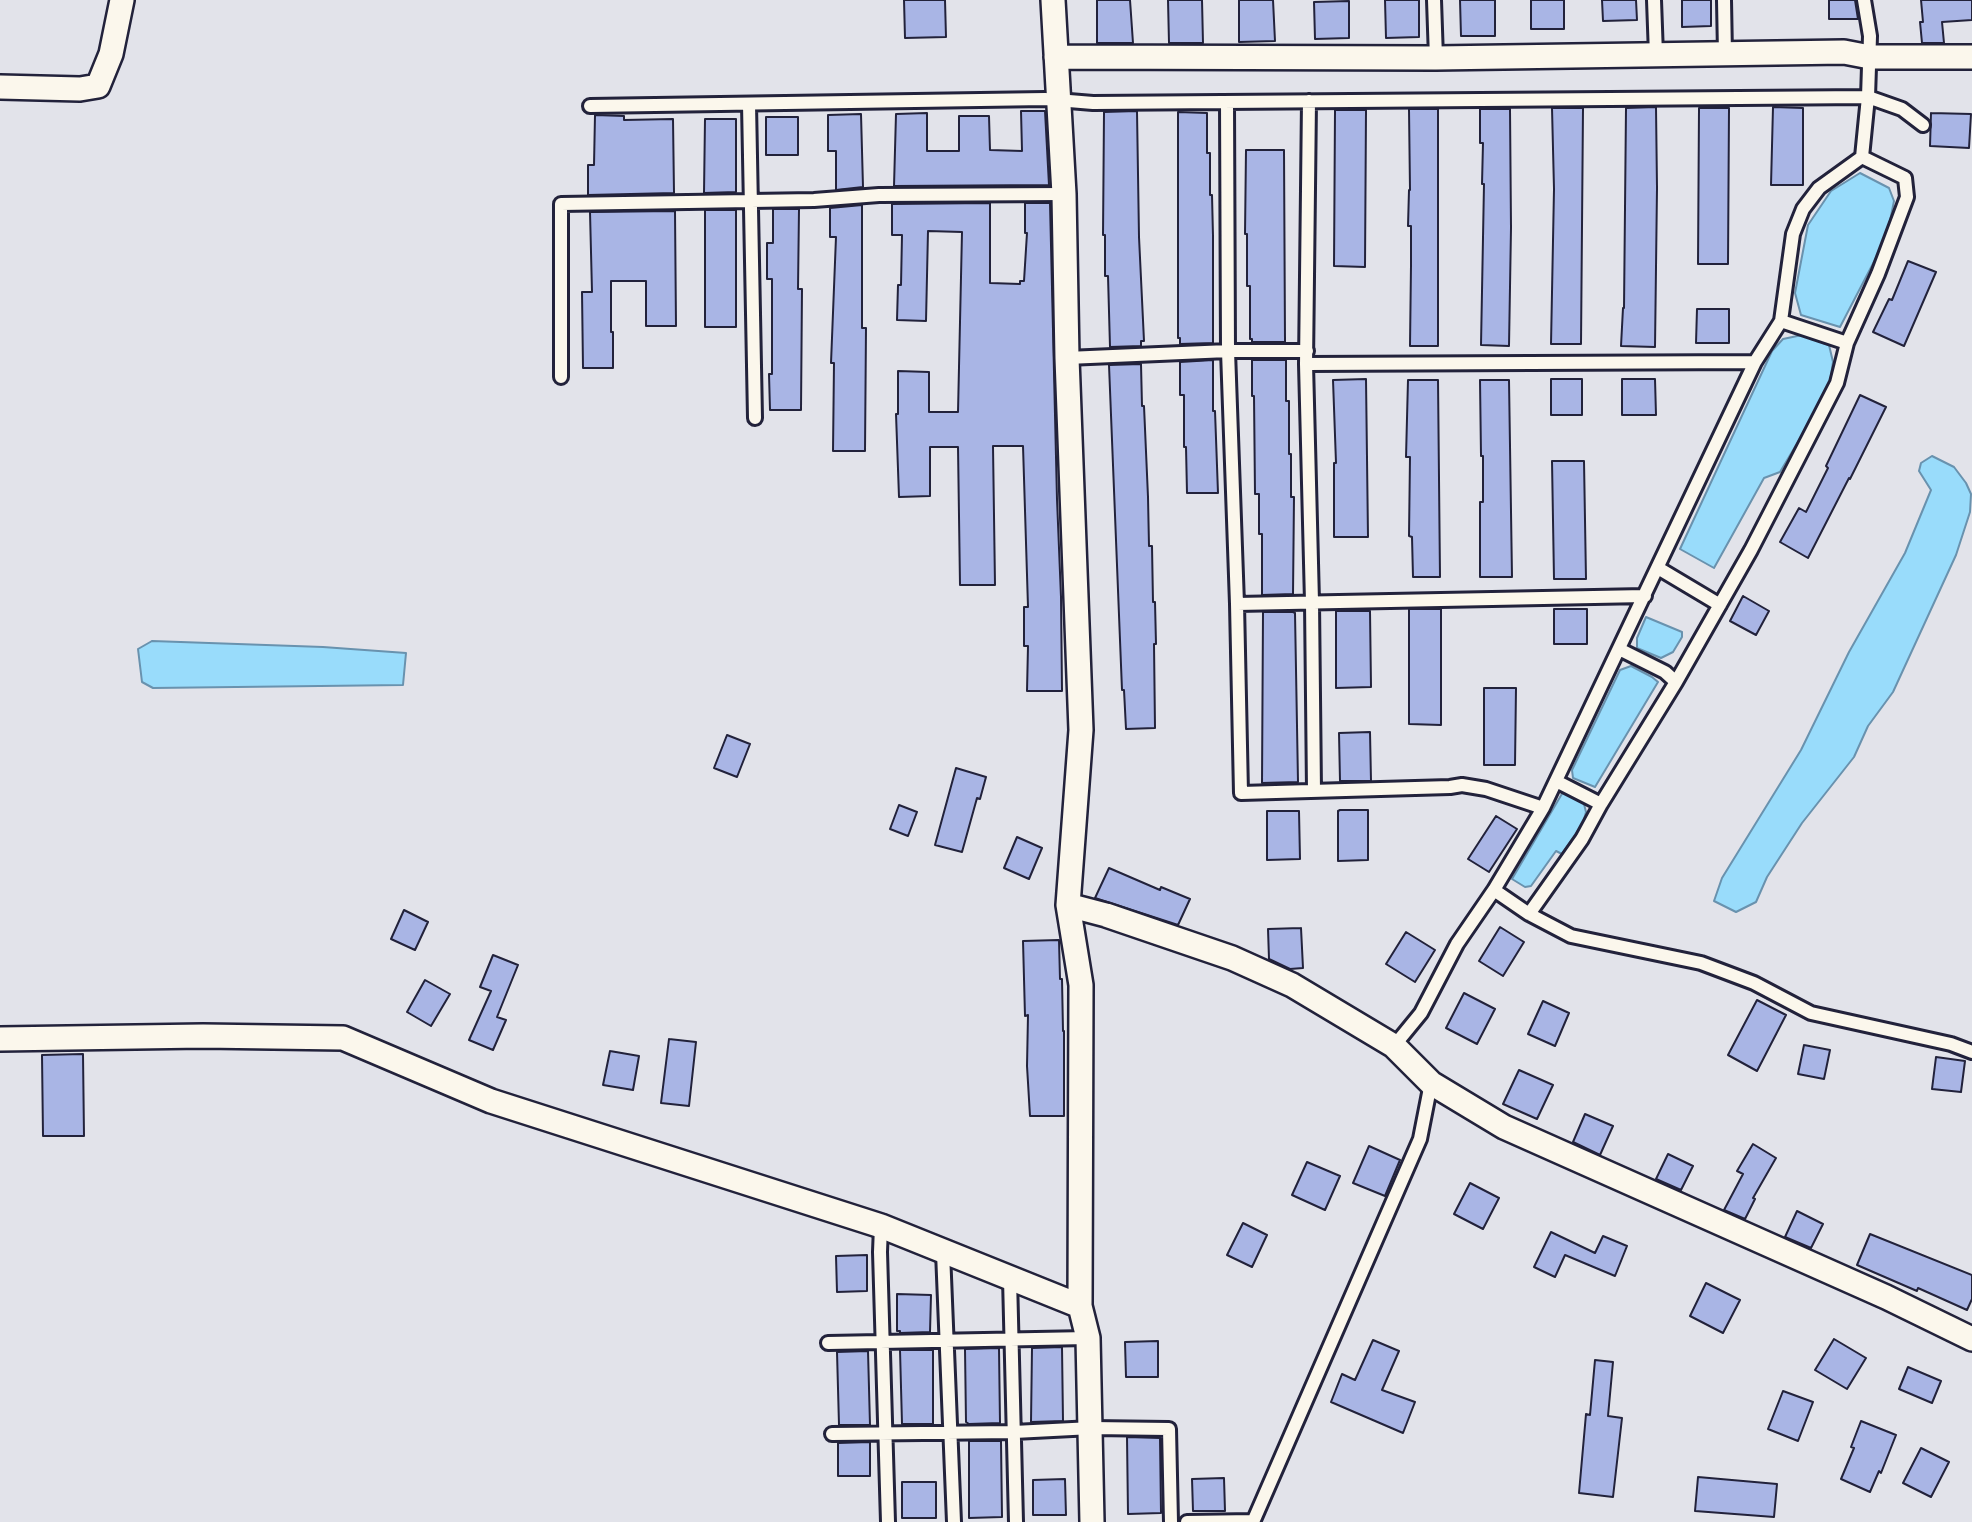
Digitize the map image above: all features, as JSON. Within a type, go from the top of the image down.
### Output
[{"type":"street","points":[[0,87],[80,89],[98,86],[111,54],[122,0]]},
{"type":"street","points":[[1054,0],[1064,194],[1081,730],[1068,905],[1081,985],[1080,1306],[1088,1338],[1092,1522]]},
{"type":"street","points":[[1056,57],[1436,58],[1844,52],[1870,57],[1972,57]]},
{"type":"street","points":[[1068,905],[1106,915],[1232,958],[1293,985],[1394,1046],[1432,1083],[1504,1127],[1886,1297],[1972,1339]]},
{"type":"street","points":[[0,1039],[203,1036],[343,1038],[491,1101],[881,1226],[1080,1306]]},
{"type":"lane","points":[[1434,0],[1436,58]]},
{"type":"lane","points":[[1654,0],[1656,55]]},
{"type":"lane","points":[[1724,0],[1725,54]]},
{"type":"lane","points":[[1394,1046],[1421,1013],[1457,944],[1494,890],[1543,808],[1755,362],[1782,321],[1793,234],[1803,209],[1819,188],[1861,157],[1870,57],[1870,36],[1864,0]]},
{"type":"lane","points":[[590,106],[1045,99],[1093,103],[1868,97],[1902,109],[1923,125]]},
{"type":"lane","points":[[1227,102],[1228,351],[1241,793],[1450,788],[1462,785],[1486,789],[1543,808]]},
{"type":"lane","points":[[1308,102],[1306,357],[1314,792]]},
{"type":"lane","points":[[749,104],[755,418]]},
{"type":"lane","points":[[1530,914],[1582,839],[1676,682],[1751,550],[1837,383],[1847,343],[1878,274],[1907,197],[1905,178],[1861,157]]},
{"type":"lane","points":[[561,377],[561,204],[814,200],[879,195],[1064,194]]},
{"type":"lane","points":[[1782,321],[1847,343]]},
{"type":"lane","points":[[1068,358],[1228,351],[1306,357],[1755,362]]},
{"type":"lane","points":[[1658,568],[1720,605]]},
{"type":"lane","points":[[1237,604],[1645,596]]},
{"type":"lane","points":[[1619,649],[1665,672],[1676,682]]},
{"type":"lane","points":[[1556,781],[1601,804]]},
{"type":"lane","points":[[1494,890],[1530,914],[1571,936],[1701,962],[1754,982],[1811,1013],[1951,1044],[1972,1052]]},
{"type":"lane","points":[[1187,1522],[1253,1522],[1420,1139],[1432,1083]]},
{"type":"lane","points":[[881,1226],[888,1522]]},
{"type":"lane","points":[[943,1252],[954,1522]]},
{"type":"lane","points":[[1010,1278],[1016,1522]]},
{"type":"lane","points":[[828,1343],[1088,1338]]},
{"type":"lane","points":[[832,1434],[1014,1432],[1091,1428],[1169,1429],[1171,1522]]},
{"type":"water","points":[[1860,173],[1889,188],[1894,201],[1879,252],[1840,327],[1801,315],[1795,293],[1808,225],[1831,191]]},
{"type":"water","points":[[1802,335],[1829,345],[1833,362],[1830,382],[1823,400],[1780,472],[1764,478],[1714,568],[1680,549],[1772,351],[1783,339]]},
{"type":"water","points":[[1932,456],[1954,467],[1971,494],[1970,512],[1956,555],[1893,692],[1868,726],[1854,757],[1802,823],[1767,877],[1756,902],[1736,912],[1714,901],[1722,878],[1801,750],[1849,652],[1905,553],[1931,490],[1919,471],[1921,463]]},
{"type":"water","points":[[1646,617],[1682,632],[1673,652],[1661,658],[1637,648],[1637,638]]},
{"type":"water","points":[[152,641],[406,653],[403,685],[153,688],[142,682],[138,649]]},
{"type":"water","points":[[1631,666],[1658,682],[1595,787],[1573,778],[1572,770],[1620,670]]},
{"type":"water","points":[[1563,792],[1584,804],[1586,812],[1583,823],[1562,854],[1556,851],[1531,886],[1525,887],[1512,879]]},
{"type":"building","points":[[904,0],[945,0],[946,37],[905,38]]},
{"type":"building","points":[[1097,0],[1130,0],[1133,43],[1097,43]]},
{"type":"building","points":[[1168,0],[1202,0],[1203,43],[1169,43]]},
{"type":"building","points":[[1239,0],[1273,0],[1275,41],[1239,42]]},
{"type":"building","points":[[1385,0],[1419,0],[1419,37],[1386,38]]},
{"type":"building","points":[[1460,0],[1495,0],[1495,36],[1461,36]]},
{"type":"building","points":[[1531,0],[1564,0],[1564,29],[1531,29]]},
{"type":"building","points":[[1602,0],[1636,0],[1637,20],[1603,21]]},
{"type":"building","points":[[1682,0],[1711,0],[1711,26],[1682,27]]},
{"type":"building","points":[[1829,0],[1855,0],[1858,19],[1829,19]]},
{"type":"building","points":[[1921,0],[1972,0],[1972,20],[1942,22],[1944,43],[1922,43]]},
{"type":"building","points":[[1349,1],[1349,38],[1315,39],[1314,2]]},
{"type":"building","points":[[1656,107],[1655,347],[1621,346],[1624,308],[1626,108]]},
{"type":"building","points":[[1773,107],[1803,108],[1803,185],[1771,185]]},
{"type":"building","points":[[1552,108],[1583,108],[1581,344],[1551,344],[1554,189]]},
{"type":"building","points":[[1699,108],[1729,108],[1728,264],[1698,264]]},
{"type":"building","points":[[1409,109],[1438,109],[1438,346],[1410,346]]},
{"type":"building","points":[[1480,109],[1510,109],[1509,346],[1481,345],[1484,184]]},
{"type":"building","points":[[1335,110],[1366,110],[1365,267],[1334,266]]},
{"type":"building","points":[[1021,111],[1045,111],[1049,185],[894,186],[896,114],[927,113],[927,151],[959,151],[959,116],[989,116],[990,150],[1022,151]]},
{"type":"building","points":[[1137,111],[1144,341],[1141,341],[1141,346],[1110,347],[1108,276],[1105,276],[1103,235],[1104,112]]},
{"type":"building","points":[[1178,112],[1207,113],[1207,153],[1210,153],[1212,195],[1213,343],[1180,344],[1178,338]]},
{"type":"building","points":[[1931,113],[1971,114],[1969,148],[1930,146]]},
{"type":"building","points":[[861,114],[863,187],[836,190],[836,151],[828,151],[828,115]]},
{"type":"building","points":[[595,115],[624,116],[624,120],[673,119],[674,193],[588,195],[588,165],[594,165]]},
{"type":"building","points":[[766,117],[798,117],[798,155],[766,155]]},
{"type":"building","points":[[705,119],[736,119],[736,192],[704,193]]},
{"type":"building","points":[[1246,150],[1284,150],[1285,342],[1252,342],[1250,339],[1250,286],[1247,286],[1245,234]]},
{"type":"building","points":[[990,203],[990,283],[1020,284],[1020,281],[1024,281],[1027,233],[1025,203],[1050,203],[1062,691],[1027,691],[1028,646],[1024,646],[1024,607],[1028,607],[1023,446],[993,446],[995,585],[960,585],[958,447],[930,447],[930,496],[899,497],[896,414],[898,371],[929,372],[929,412],[958,412],[962,232],[928,231],[926,321],[897,320],[902,235],[892,235],[892,204]]},
{"type":"building","points":[[862,205],[862,328],[866,328],[865,451],[833,451],[834,363],[831,363],[836,237],[830,237],[830,208]]},
{"type":"building","points":[[773,209],[799,209],[798,289],[802,289],[801,410],[770,410],[772,279],[767,279],[767,243],[773,243]]},
{"type":"building","points":[[705,210],[736,210],[736,327],[705,327]]},
{"type":"building","points":[[675,211],[676,326],[646,326],[646,281],[611,281],[613,368],[583,368],[582,292],[592,292],[590,212]]},
{"type":"building","points":[[1908,261],[1936,272],[1904,346],[1873,332],[1889,299],[1892,300]]},
{"type":"building","points":[[1697,309],[1729,309],[1729,343],[1696,343]]},
{"type":"building","points":[[1213,360],[1218,493],[1187,493],[1184,395],[1180,395],[1180,362]]},
{"type":"building","points":[[1252,360],[1286,360],[1291,497],[1294,497],[1293,594],[1262,595],[1262,534],[1259,534],[1259,494],[1255,494]]},
{"type":"building","points":[[1141,364],[1149,546],[1152,546],[1155,602],[1155,728],[1126,729],[1122,690],[1109,365]]},
{"type":"building","points":[[1366,379],[1368,537],[1334,537],[1336,463],[1333,380]]},
{"type":"building","points":[[1551,379],[1582,379],[1582,415],[1551,415]]},
{"type":"building","points":[[1622,379],[1655,379],[1656,415],[1622,415]]},
{"type":"building","points":[[1408,380],[1438,380],[1440,577],[1413,577],[1412,537],[1409,536],[1410,457],[1406,457]]},
{"type":"building","points":[[1480,380],[1509,380],[1512,577],[1480,577],[1483,456]]},
{"type":"building","points":[[1860,395],[1886,407],[1808,558],[1780,542],[1799,508],[1806,512]]},
{"type":"building","points":[[1552,461],[1584,461],[1586,579],[1554,579]]},
{"type":"building","points":[[1743,596],[1769,611],[1756,635],[1730,621]]},
{"type":"building","points":[[1409,609],[1441,609],[1441,725],[1409,724]]},
{"type":"building","points":[[1554,609],[1587,609],[1587,644],[1554,644]]},
{"type":"building","points":[[1336,611],[1370,611],[1371,687],[1336,688]]},
{"type":"building","points":[[1263,612],[1295,613],[1298,782],[1262,783]]},
{"type":"building","points":[[1484,688],[1516,688],[1515,765],[1484,765]]},
{"type":"building","points":[[1370,732],[1371,781],[1340,781],[1339,733]]},
{"type":"building","points":[[727,735],[750,744],[737,777],[714,768]]},
{"type":"building","points":[[956,768],[986,777],[980,799],[977,798],[962,852],[935,845]]},
{"type":"building","points":[[899,805],[917,812],[908,836],[890,829]]},
{"type":"building","points":[[1340,810],[1368,810],[1368,860],[1338,861]]},
{"type":"building","points":[[1267,811],[1299,811],[1300,859],[1267,860]]},
{"type":"building","points":[[1496,816],[1517,829],[1489,872],[1468,859]]},
{"type":"building","points":[[1017,837],[1042,848],[1029,879],[1004,868]]},
{"type":"building","points":[[1109,868],[1160,890],[1161,887],[1190,899],[1178,925],[1095,898]]},
{"type":"building","points":[[404,910],[428,922],[415,950],[391,939]]},
{"type":"building","points":[[1500,927],[1524,942],[1503,976],[1479,961]]},
{"type":"building","points":[[1301,928],[1303,968],[1290,969],[1269,959],[1268,929]]},
{"type":"building","points":[[1406,932],[1435,950],[1415,982],[1386,964]]},
{"type":"building","points":[[1059,940],[1064,1031],[1064,1116],[1030,1116],[1023,941]]},
{"type":"building","points":[[493,955],[518,965],[497,1017],[506,1020],[493,1050],[469,1040],[491,991],[480,987]]},
{"type":"building","points":[[425,980],[450,994],[431,1026],[407,1012]]},
{"type":"building","points":[[1464,993],[1495,1009],[1477,1044],[1446,1028]]},
{"type":"building","points":[[1757,1000],[1786,1015],[1757,1071],[1728,1055]]},
{"type":"building","points":[[1543,1001],[1569,1013],[1555,1046],[1528,1034]]},
{"type":"building","points":[[669,1039],[696,1042],[689,1106],[661,1103]]},
{"type":"building","points":[[1804,1045],[1830,1050],[1824,1079],[1798,1074]]},
{"type":"building","points":[[610,1051],[639,1056],[633,1090],[603,1085]]},
{"type":"building","points":[[83,1054],[84,1136],[43,1136],[42,1055]]},
{"type":"building","points":[[1936,1057],[1965,1061],[1961,1092],[1932,1089]]},
{"type":"building","points":[[1519,1070],[1553,1085],[1537,1119],[1503,1104]]},
{"type":"building","points":[[1585,1114],[1613,1126],[1600,1155],[1573,1142]]},
{"type":"building","points":[[1753,1144],[1776,1158],[1753,1198],[1755,1199],[1745,1219],[1724,1210],[1743,1174],[1737,1171]]},
{"type":"building","points":[[1369,1146],[1400,1160],[1385,1196],[1353,1183]]},
{"type":"building","points":[[1668,1154],[1693,1166],[1681,1190],[1656,1179]]},
{"type":"building","points":[[1307,1162],[1340,1176],[1325,1210],[1292,1195]]},
{"type":"building","points":[[1470,1183],[1499,1198],[1483,1229],[1454,1214]]},
{"type":"building","points":[[1797,1211],[1823,1224],[1811,1248],[1785,1237]]},
{"type":"building","points":[[1243,1223],[1267,1235],[1252,1267],[1227,1255]]},
{"type":"building","points":[[1551,1232],[1595,1253],[1603,1236],[1627,1246],[1615,1276],[1565,1255],[1555,1277],[1534,1267]]},
{"type":"building","points":[[1870,1234],[1972,1275],[1972,1299],[1967,1310],[1857,1265]]},
{"type":"building","points":[[867,1255],[867,1291],[837,1292],[836,1256]]},
{"type":"building","points":[[1706,1283],[1740,1300],[1723,1333],[1690,1316]]},
{"type":"building","points":[[897,1294],[931,1295],[930,1332],[897,1331]]},
{"type":"building","points":[[1834,1339],[1866,1358],[1847,1389],[1815,1370]]},
{"type":"building","points":[[1373,1340],[1399,1351],[1382,1390],[1415,1402],[1403,1433],[1331,1402],[1342,1374],[1355,1380]]},
{"type":"building","points":[[1158,1341],[1158,1377],[1126,1377],[1125,1342]]},
{"type":"building","points":[[1062,1347],[1063,1421],[1031,1422],[1032,1348]]},
{"type":"building","points":[[999,1348],[1000,1423],[969,1424],[966,1422],[965,1349]]},
{"type":"building","points":[[900,1350],[933,1350],[933,1424],[902,1424]]},
{"type":"building","points":[[868,1351],[870,1425],[839,1425],[837,1352]]},
{"type":"building","points":[[1595,1360],[1613,1362],[1608,1416],[1622,1418],[1613,1497],[1579,1493],[1586,1414],[1590,1415]]},
{"type":"building","points":[[1908,1367],[1941,1381],[1932,1403],[1899,1389]]},
{"type":"building","points":[[1783,1391],[1813,1402],[1798,1441],[1768,1429]]},
{"type":"building","points":[[1861,1421],[1896,1435],[1881,1473],[1879,1471],[1870,1492],[1841,1479],[1854,1448],[1851,1447]]},
{"type":"building","points":[[1127,1437],[1160,1438],[1161,1513],[1128,1514]]},
{"type":"building","points":[[969,1441],[1001,1441],[1002,1517],[969,1518]]},
{"type":"building","points":[[870,1442],[870,1476],[838,1476],[838,1443]]},
{"type":"building","points":[[1921,1448],[1949,1462],[1931,1497],[1903,1483]]},
{"type":"building","points":[[1698,1477],[1777,1484],[1774,1517],[1695,1511]]},
{"type":"building","points":[[1224,1478],[1225,1511],[1193,1511],[1192,1479]]},
{"type":"building","points":[[1065,1479],[1066,1515],[1033,1515],[1033,1480]]},
{"type":"building","points":[[902,1482],[936,1482],[936,1518],[902,1518]]}]
